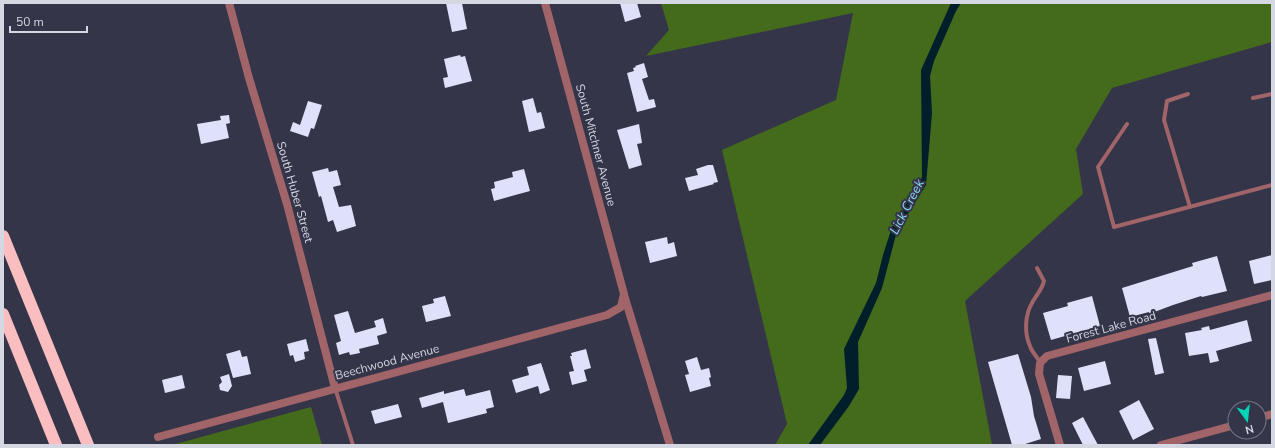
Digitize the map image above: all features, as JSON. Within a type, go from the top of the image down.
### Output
[{"type":"highway","points":[[3,236],[88,445]]},
{"type":"highway","points":[[3,314],[56,445]]},
{"type":"street","name":"South Huber Street","points":[[229,3],[249,78],[287,204],[335,388]]},
{"type":"street","name":"South Mitchner Avenue","points":[[545,3],[624,294],[670,445]]},
{"type":"street","name":"Beechwood Avenue","points":[[158,437],[607,315],[620,307],[624,294]]},
{"type":"street","name":"Forest Lake Road","points":[[1040,363],[1047,356],[1272,295]]},
{"type":"street","points":[[1040,363],[1039,374],[1060,445]]},
{"type":"street","points":[[1162,445],[1227,427]]},
{"type":"lane","points":[[1188,94],[1168,101],[1164,120],[1190,207]]},
{"type":"lane","points":[[1253,98],[1272,94]]},
{"type":"lane","points":[[1127,124],[1098,167],[1114,227],[1272,185]]},
{"type":"lane","points":[[1037,268],[1044,281],[1043,287],[1032,302],[1027,316],[1026,328],[1030,346],[1040,363]]},
{"type":"lane","points":[[335,388],[353,445]]},
{"type":"green space","points":[[661,3],[1272,3],[1272,42],[1112,88],[1076,149],[1083,194],[965,301],[992,445],[775,445],[787,424],[722,150],[836,100],[853,13],[646,56],[669,30]]},
{"type":"green space","points":[[311,407],[322,445],[172,445]]},
{"type":"water","name":"Lick Creek","points":[[951,3],[961,3],[934,61],[930,76],[932,113],[926,185],[897,231],[882,288],[858,342],[859,389],[849,406],[820,445],[808,445],[844,395],[847,388],[844,349],[876,283],[892,227],[922,177],[921,70]]},
{"type":"building","points":[[446,3],[462,3],[467,29],[452,32]]},
{"type":"building","points":[[620,3],[637,3],[641,17],[625,22]]},
{"type":"building","points":[[460,55],[461,57],[465,56],[472,81],[445,88],[443,78],[448,77],[444,59]]},
{"type":"building","points":[[644,63],[648,77],[642,79],[649,100],[654,99],[656,107],[637,112],[627,73],[634,71],[633,68],[636,67],[635,66]]},
{"type":"building","points":[[533,98],[537,113],[541,112],[545,128],[529,132],[522,101]]},
{"type":"building","points":[[308,101],[322,105],[314,129],[311,128],[308,137],[290,131],[293,122],[300,125]]},
{"type":"building","points":[[229,115],[230,123],[226,124],[229,138],[201,144],[197,124],[221,120],[220,116]]},
{"type":"building","points":[[639,124],[642,143],[637,144],[642,165],[629,169],[617,130]]},
{"type":"building","points":[[713,165],[718,182],[689,191],[685,178],[698,175],[696,169]]},
{"type":"building","points":[[328,168],[329,172],[337,170],[341,185],[333,187],[339,207],[351,205],[356,226],[337,232],[333,220],[328,222],[321,196],[319,197],[312,172]]},
{"type":"building","points":[[524,169],[530,191],[494,201],[491,189],[495,188],[494,182],[513,177],[512,172]]},
{"type":"building","points":[[667,237],[668,244],[674,242],[677,256],[650,263],[645,242]]},
{"type":"building","points":[[1272,255],[1272,280],[1254,284],[1249,261]]},
{"type":"building","points":[[1217,256],[1227,291],[1201,296],[1149,314],[1149,312],[1130,317],[1122,288],[1193,266],[1192,263]]},
{"type":"building","points":[[445,296],[451,316],[426,322],[422,306],[434,303],[433,299]]},
{"type":"building","points":[[1092,296],[1100,326],[1051,340],[1043,313],[1068,306],[1067,303]]},
{"type":"building","points":[[348,311],[355,333],[376,327],[374,321],[383,318],[387,333],[377,336],[379,344],[359,349],[360,353],[350,355],[349,352],[339,355],[336,343],[341,341],[334,315]]},
{"type":"building","points":[[1247,320],[1252,341],[1216,351],[1219,361],[1210,363],[1208,353],[1189,356],[1185,333],[1202,330],[1201,328],[1209,326],[1210,330]]},
{"type":"building","points":[[1156,338],[1164,373],[1155,375],[1148,339]]},
{"type":"building","points":[[306,339],[309,351],[304,352],[305,359],[295,362],[293,355],[290,356],[287,344]]},
{"type":"building","points":[[586,349],[591,368],[584,370],[587,381],[572,385],[569,372],[574,371],[570,356],[572,356],[571,353]]},
{"type":"building","points":[[240,350],[242,357],[247,356],[251,374],[233,378],[226,354]]},
{"type":"building","points":[[1018,354],[1031,397],[1034,416],[1041,439],[1022,445],[1012,445],[988,362]]},
{"type":"building","points":[[697,357],[701,370],[709,368],[711,386],[690,392],[685,375],[689,374],[685,361]]},
{"type":"building","points":[[1105,361],[1111,384],[1084,391],[1078,368]]},
{"type":"building","points":[[541,363],[550,390],[540,394],[538,386],[516,393],[512,380],[529,375],[527,367]]},
{"type":"building","points":[[229,374],[232,386],[228,392],[220,390],[219,385],[222,382],[220,377]]},
{"type":"building","points":[[182,375],[185,388],[165,393],[162,380]]},
{"type":"building","points":[[1058,375],[1072,376],[1070,399],[1056,398]]},
{"type":"building","points":[[464,389],[466,396],[490,390],[494,407],[486,409],[487,413],[448,423],[443,402],[422,408],[419,398],[444,391],[444,394]]},
{"type":"building","points":[[1139,400],[1154,429],[1133,440],[1119,411]]},
{"type":"building","points":[[398,404],[402,417],[375,424],[371,411]]},
{"type":"building","points":[[1083,417],[1098,445],[1083,445],[1072,423]]}]
